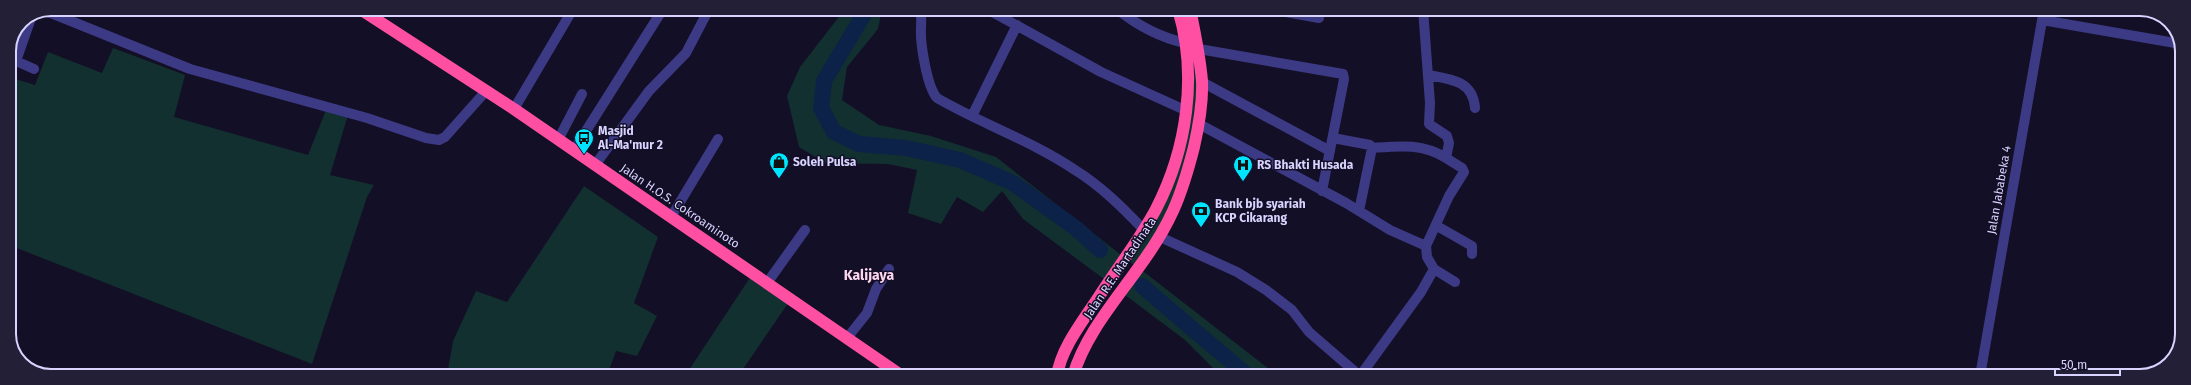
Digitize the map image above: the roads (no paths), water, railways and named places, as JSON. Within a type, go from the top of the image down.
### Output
[{"type":"highway","name":"Jalan H.O.S. Cokroaminoto","points":[[371,16],[514,109],[892,369]]},
{"type":"highway","name":"Jalan R.E. Martadinata","points":[[1059,369],[1062,359],[1082,323],[1144,230],[1167,187],[1177,155],[1186,111],[1189,84],[1185,43],[1179,16]]},
{"type":"highway","name":"Jalan R.E. Martadinata","points":[[1075,369],[1094,330],[1160,237],[1181,194],[1199,124],[1202,82],[1199,49],[1192,16]]},
{"type":"highway","points":[[1095,302],[1100,308],[1108,310]]},
{"type":"highway","points":[[1082,323],[1089,324],[1094,330]]},
{"type":"street","points":[[58,16],[190,69],[367,118],[426,138],[439,140],[445,137],[486,91]]},
{"type":"street","points":[[514,109],[569,16]]},
{"type":"street","points":[[574,150],[659,16]]},
{"type":"street","points":[[595,165],[649,91],[686,53],[705,16]]},
{"type":"street","points":[[921,16],[924,53],[934,94],[956,109],[1021,139],[1075,170],[1106,193],[1144,230]]},
{"type":"street","points":[[1000,16],[1112,77],[1186,111]]},
{"type":"street","points":[[1126,16],[1153,33],[1185,43]]},
{"type":"street","points":[[1308,16],[1319,18]]},
{"type":"street","points":[[1423,16],[1430,103],[1429,124],[1448,137],[1446,158]]},
{"type":"street","name":"Jalan Jababeka 4","points":[[1981,369],[2043,16]]},
{"type":"street","points":[[2042,20],[2174,43]]},
{"type":"street","points":[[29,24],[16,61],[34,69]]},
{"type":"street","points":[[972,116],[1017,25]]},
{"type":"street","points":[[1199,49],[1342,74],[1344,79],[1322,191]]},
{"type":"street","points":[[1428,75],[1451,79],[1462,84],[1472,92],[1475,108]]},
{"type":"street","points":[[1202,82],[1330,151]]},
{"type":"street","points":[[558,140],[582,94]]},
{"type":"street","points":[[1199,124],[1359,211],[1390,230],[1426,246]]},
{"type":"street","points":[[1333,138],[1370,145],[1372,148],[1418,146],[1434,151],[1462,168],[1464,172],[1444,205],[1437,226],[1426,246],[1427,258],[1434,269],[1455,282]]},
{"type":"street","points":[[671,217],[718,139]]},
{"type":"street","points":[[1359,211],[1372,148]]},
{"type":"street","points":[[1437,226],[1472,246],[1472,254]]},
{"type":"street","points":[[767,283],[805,230]]},
{"type":"street","points":[[1160,237],[1237,272],[1266,290],[1292,310],[1309,332],[1352,369]]},
{"type":"street","points":[[847,338],[867,313],[876,289],[888,269]]},
{"type":"street","points":[[1365,369],[1421,292],[1434,269]]},
{"type":"waterway","points":[[863,16],[824,81],[821,108],[834,132],[859,144],[906,148],[960,160],[1013,183],[1077,229],[1100,250]]},
{"type":"waterway","points":[[1142,286],[1240,369]]},
{"type":"place","name":"Masjid Al-Ma'mur 2","points":[[584,155]]},
{"type":"place","name":"Soleh Pulsa","points":[[779,179]]},
{"type":"place","name":"RS Bhakti Husada","points":[[1243,182]]},
{"type":"place","name":"Bank bjb syariah KCP Cikarang","points":[[1201,228]]},
{"type":"district","name":"Kalijaya","points":[[869,275]]}]
